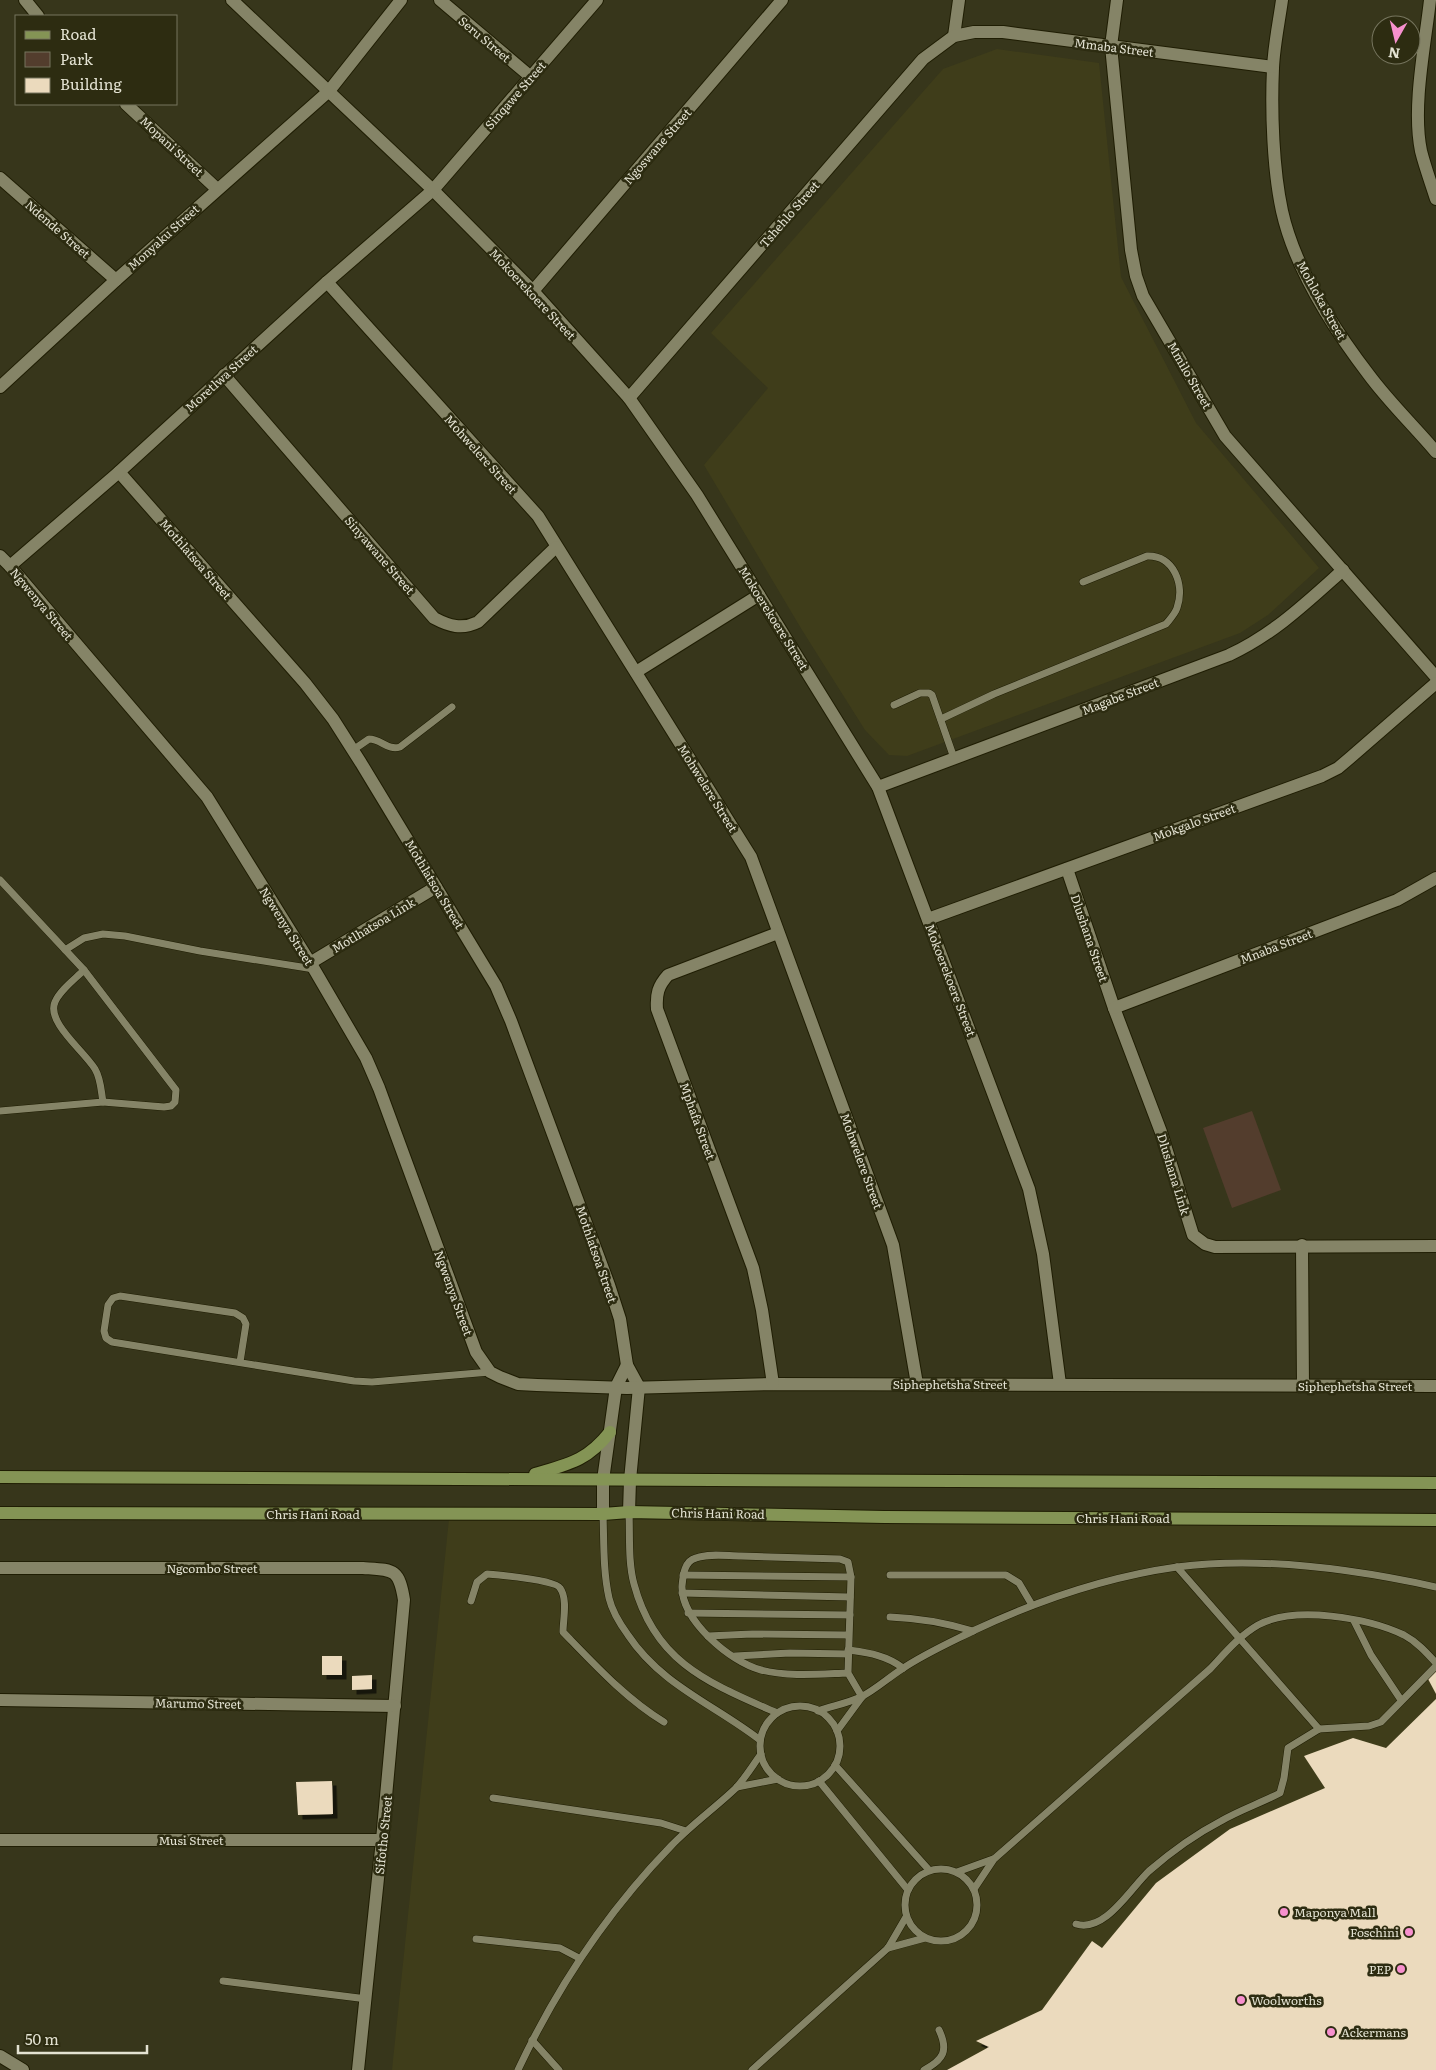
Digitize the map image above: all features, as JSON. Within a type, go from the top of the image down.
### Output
[{"type":"main road","points":[[521,1478],[578,1461],[593,1451],[610,1432]]},
{"type":"main road","points":[[0,1477],[1436,1482]]},
{"type":"main road","name":"Chris Hani Road","points":[[0,1513],[603,1514],[629,1512],[884,1517],[1436,1520]]},
{"type":"street","points":[[25,0],[37,15]]},
{"type":"street","name":"Mokoerekoere Street","points":[[232,0],[433,190],[533,291],[629,398],[697,496],[878,787],[1031,1198],[1043,1254],[1060,1384]]},
{"type":"street","name":"Monyaku Street","points":[[0,387],[217,189],[329,91],[401,0]]},
{"type":"street","name":"Seru Street","points":[[440,0],[531,77]]},
{"type":"street","name":"Sinqawe Street","points":[[433,190],[597,0]]},
{"type":"street","name":"Ngoswane Street","points":[[533,291],[782,0]]},
{"type":"street","points":[[954,36],[959,0]]},
{"type":"street","name":"Mmilo Street","points":[[1117,0],[1111,46],[1131,250],[1136,276],[1143,296],[1225,436],[1436,677]]},
{"type":"street","name":"Mohloka Street","points":[[1282,0],[1273,67],[1276,166],[1282,211],[1293,246],[1309,281],[1342,338],[1369,376],[1436,452]]},
{"type":"street","points":[[1430,0],[1421,70],[1418,116],[1421,150],[1436,199]]},
{"type":"street","name":"Mmaba Street","points":[[954,36],[974,32],[1003,32],[1273,67]]},
{"type":"street","name":"Tshehlo Street","points":[[629,398],[923,59],[954,36]]},
{"type":"street","name":"Mopani Street","points":[[127,105],[217,189]]},
{"type":"street","name":"Ndende Street","points":[[0,178],[116,280]]},
{"type":"street","name":"Moretlwa Street","points":[[10,566],[119,472],[327,282],[433,190]]},
{"type":"street","name":"Mohwelere Street","points":[[327,282],[538,516],[751,857],[767,896],[778,933],[893,1245],[917,1384]]},
{"type":"street","points":[[0,368],[10,378]]},
{"type":"street","name":"Sinyawane Street","points":[[224,375],[434,618],[460,627],[478,622],[556,547]]},
{"type":"street","name":"Mothlatsoa Street","points":[[119,472],[305,683],[333,719],[488,971],[511,1021],[609,1285],[620,1319],[627,1365],[639,1388]]},
{"type":"street","name":"Ngwenya Street","points":[[0,556],[207,797],[312,966],[366,1058],[379,1088],[476,1352],[490,1372]]},
{"type":"street","name":"Magabe Street","points":[[878,787],[1220,658],[1252,644],[1274,630],[1343,570]]},
{"type":"street","points":[[636,672],[759,595]]},
{"type":"street","name":"Mokgalo Street","points":[[928,919],[1322,776],[1338,768],[1436,683]]},
{"type":"street","name":"Dlushana Street","points":[[1066,869],[1114,1008]]},
{"type":"street","name":"Mnaba Street","points":[[1114,1008],[1397,900],[1435,881]]},
{"type":"street","name":"Motlhatsoa Link","points":[[312,966],[436,887]]},
{"type":"street","name":"Mphafa Street","points":[[773,1384],[762,1310],[753,1268],[657,1009],[656,999],[657,989],[668,976],[778,933]]},
{"type":"street","name":"Dlushana Link","points":[[1114,1008],[1161,1132],[1193,1235],[1205,1244],[1215,1247],[1302,1245],[1436,1246]]},
{"type":"street","points":[[1302,1245],[1303,1386]]},
{"type":"street","points":[[603,1514],[603,1480],[616,1387],[627,1365]]},
{"type":"street","name":"Siphephetsha Street","points":[[490,1372],[507,1381],[518,1384],[639,1388],[773,1384],[1436,1386]]},
{"type":"street","points":[[629,1512],[630,1480],[639,1388]]},
{"type":"street","name":"Ngcombo Street","points":[[0,1568],[376,1569],[394,1573],[400,1579],[404,1600]]},
{"type":"street","name":"Sifotho Street","points":[[358,2070],[404,1600]]},
{"type":"street","name":"Marumo Street","points":[[0,1700],[395,1706]]},
{"type":"street","name":"Musi Street","points":[[0,1840],[382,1840]]},
{"type":"street","points":[[0,2056],[23,2070]]},
{"type":"lane","points":[[940,720],[994,694],[1166,624],[1177,607],[1178,584],[1176,574],[1166,560],[1156,556],[1147,556],[1083,582]]},
{"type":"lane","points":[[894,705],[927,692],[932,695],[954,758]]},
{"type":"lane","points":[[353,750],[369,739],[378,740],[390,748],[400,747],[452,708]]},
{"type":"lane","points":[[0,880],[84,970],[176,1090],[175,1102],[171,1106],[164,1107],[103,1102],[0,1111]]},
{"type":"lane","points":[[65,950],[84,938],[103,934],[125,936],[200,951],[312,966]]},
{"type":"lane","points":[[84,970],[55,1001],[54,1010],[58,1026],[84,1054],[96,1071],[103,1102]]},
{"type":"lane","points":[[240,1362],[246,1324],[244,1318],[236,1313],[120,1296],[113,1298],[108,1304],[104,1331],[106,1338],[112,1342],[354,1381],[372,1382],[490,1372]]},
{"type":"lane","points":[[629,1512],[630,1553],[634,1583],[641,1604],[658,1640],[681,1662],[706,1679],[777,1713]]},
{"type":"lane","points":[[603,1514],[609,1598],[618,1621],[636,1648],[666,1678],[688,1694],[739,1724],[760,1740]]},
{"type":"lane","points":[[848,1673],[774,1673],[750,1666],[734,1656],[708,1636],[688,1613],[682,1593],[683,1574],[690,1561],[695,1558],[716,1556],[840,1559],[848,1562],[851,1577],[848,1673],[862,1697]]},
{"type":"lane","points":[[818,1711],[862,1697],[903,1668],[974,1631],[1032,1605],[1076,1590],[1177,1568],[1219,1564],[1304,1567],[1372,1574],[1436,1587]]},
{"type":"lane","points":[[1177,1568],[1319,1729]]},
{"type":"lane","points":[[471,1601],[477,1582],[487,1574],[556,1584],[563,1594],[563,1632],[599,1669],[645,1710],[664,1722]]},
{"type":"lane","points":[[683,1574],[851,1577]]},
{"type":"lane","points":[[890,1575],[1006,1575],[1019,1583],[1032,1605]]},
{"type":"lane","points":[[682,1593],[850,1597]]},
{"type":"lane","points":[[688,1613],[850,1615]]},
{"type":"lane","points":[[974,1889],[994,1859],[1210,1669],[1238,1639],[1259,1624],[1285,1616],[1317,1614],[1354,1620],[1385,1628],[1405,1636],[1421,1646],[1436,1664],[1381,1722],[1369,1726],[1319,1729],[1288,1748],[1280,1793],[1220,1821],[1196,1835],[1150,1871],[1103,1919],[1093,1925],[1083,1926],[1076,1924]]},
{"type":"lane","points":[[890,1617],[945,1622],[974,1631]]},
{"type":"lane","points":[[1354,1620],[1371,1655],[1401,1700]]},
{"type":"lane","points":[[708,1636],[752,1634],[848,1635]]},
{"type":"lane","points":[[734,1656],[848,1652],[876,1654],[892,1660],[903,1668]]},
{"type":"lane","points":[[837,1731],[862,1697]]},
{"type":"lane","points":[[797,1706],[808,1707],[826,1716],[837,1731],[840,1743],[839,1754],[835,1765],[819,1781],[809,1785],[798,1786],[778,1780],[770,1773],[761,1754],[760,1740],[763,1730],[777,1713],[797,1706]]},
{"type":"lane","points":[[518,2070],[554,1998],[579,1958],[622,1901],[686,1831],[737,1787],[761,1754]]},
{"type":"lane","points":[[835,1765],[929,1870]]},
{"type":"lane","points":[[737,1787],[778,1780]]},
{"type":"lane","points":[[819,1781],[908,1890]]},
{"type":"lane","points":[[493,1798],[660,1822],[686,1831]]},
{"type":"lane","points":[[957,1872],[994,1859]]},
{"type":"lane","points":[[888,1948],[925,1938],[944,1941],[963,1934],[975,1918],[977,1899],[974,1889],[967,1879],[957,1872],[948,1869],[929,1870],[920,1875],[908,1890],[905,1898],[906,1917],[911,1925],[925,1938]]},
{"type":"lane","points":[[752,2070],[888,1948],[906,1917]]},
{"type":"lane","points":[[476,1939],[560,1948],[579,1958]]},
{"type":"lane","points":[[223,1980],[366,1999]]},
{"type":"lane","points":[[924,2070],[938,2062],[941,2057],[943,2043],[939,2030]]},
{"type":"lane","points":[[532,2040],[560,2070]]},
{"type":"shaded area","points":[[997,49],[1099,63],[1121,277],[1196,423],[1319,568],[1268,615],[1240,633],[907,756],[889,755],[865,730],[802,630],[704,465],[768,388],[711,333],[943,69]]},
{"type":"shaded area","name":"Maponya Mall","points":[[449,1519],[1436,1522],[1436,2070],[392,2070]]},
{"type":"green space","points":[[1252,1111],[1281,1190],[1232,1208],[1203,1128]]},
{"type":"building","points":[[322,1656],[342,1656],[342,1675],[322,1675]]},
{"type":"building","points":[[1436,1670],[1436,1694],[1427,1677]]},
{"type":"building","points":[[372,1675],[372,1689],[352,1690],[352,1676]]},
{"type":"building","name":"Maponya Mall","points":[[1436,1699],[1436,2070],[947,2070],[989,2047],[976,2041],[1042,2010],[1092,1941],[1102,1948],[1156,1883],[1230,1829],[1325,1788],[1304,1756],[1353,1738],[1386,1748]]},
{"type":"building","points":[[332,1781],[333,1814],[298,1815],[296,1782]]},
{"type":"place","name":"Maponya Mall","points":[[1284,1912]]},
{"type":"place","name":"Foschini","points":[[1409,1932]]},
{"type":"place","name":"PEP","points":[[1401,1969]]},
{"type":"place","name":"Woolworths","points":[[1241,2000]]},
{"type":"place","name":"Ackermans","points":[[1331,2032]]}]
